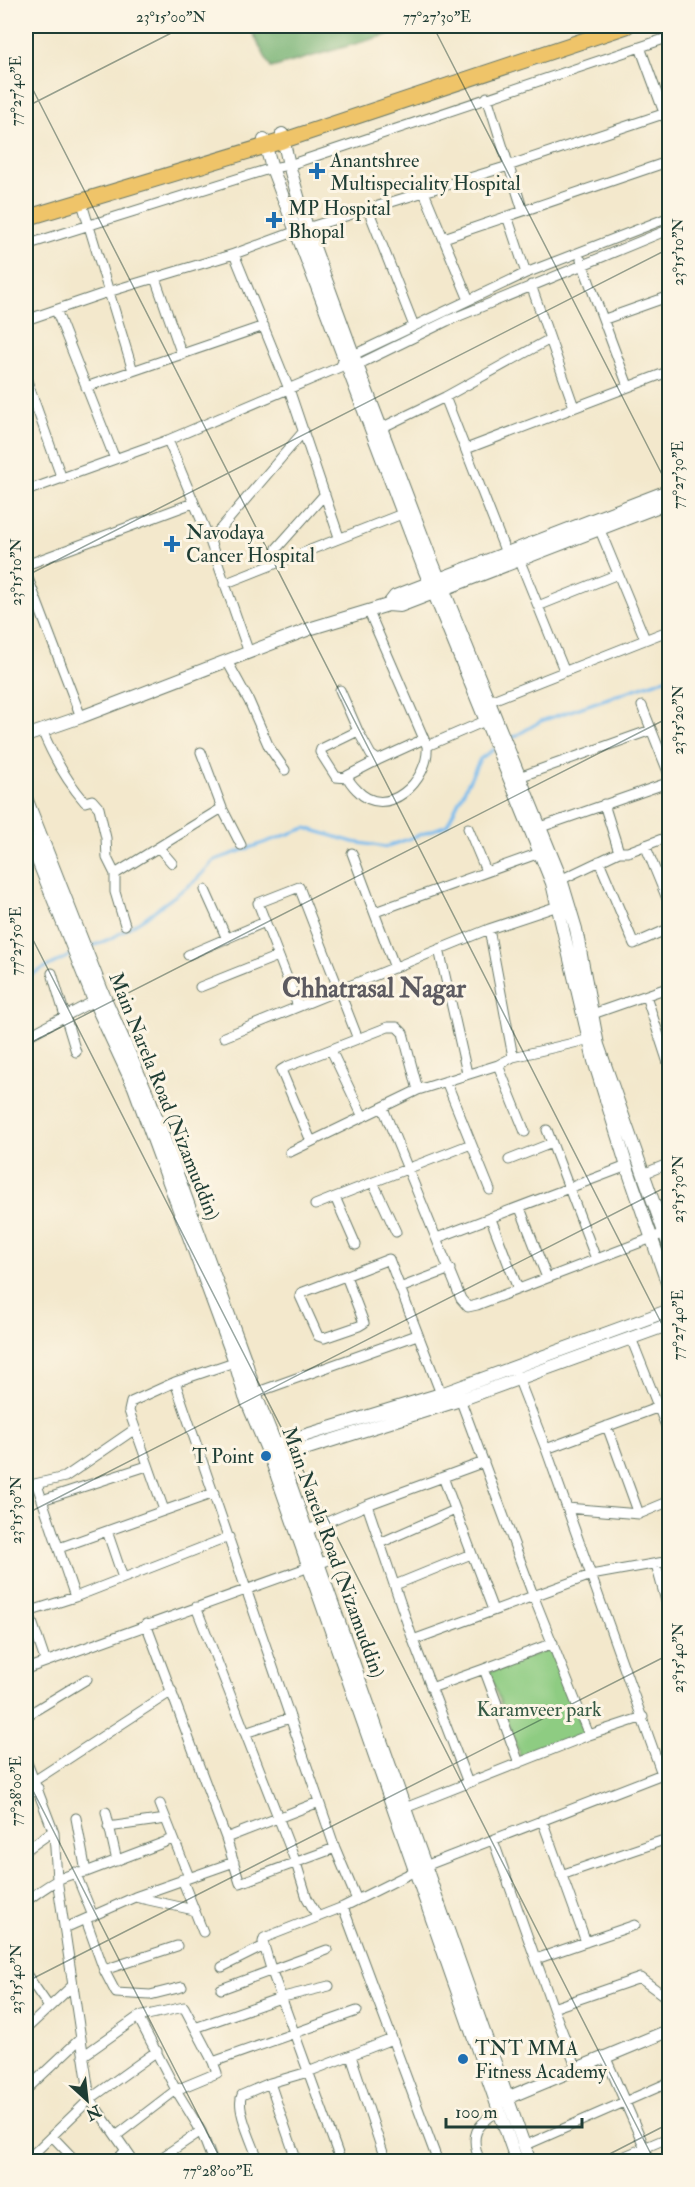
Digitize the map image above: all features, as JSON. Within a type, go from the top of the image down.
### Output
[{"type":"main road","points":[[26,218],[264,143],[609,26]]},
{"type":"main road","points":[[282,137],[627,26]]},
{"type":"main road","points":[[26,213],[264,143]]},
{"type":"street","points":[[26,245],[272,168],[289,165],[669,37]]},
{"type":"street","points":[[640,47],[669,129]]},
{"type":"street","points":[[487,97],[523,211]]},
{"type":"street","points":[[26,320],[663,114]]},
{"type":"street","points":[[282,137],[302,230]]},
{"type":"street","points":[[264,143],[272,168],[302,230],[349,363],[492,728],[541,827],[545,851]]},
{"type":"street","points":[[444,238],[669,161]]},
{"type":"street","points":[[423,192],[469,300]]},
{"type":"street","points":[[81,200],[133,371]]},
{"type":"street","points":[[368,209],[414,326]]},
{"type":"street","points":[[507,216],[526,273]]},
{"type":"street","points":[[349,363],[414,326],[526,273],[669,217]]},
{"type":"street","points":[[26,492],[168,440],[531,285],[669,229]]},
{"type":"street","points":[[579,252],[628,386]]},
{"type":"street","points":[[234,254],[289,389],[339,537]]},
{"type":"street","points":[[154,278],[182,355]]},
{"type":"street","points":[[531,285],[574,407]]},
{"type":"street","points":[[605,319],[669,296]]},
{"type":"street","points":[[56,310],[115,459]]},
{"type":"street","points":[[86,387],[264,326]]},
{"type":"street","points":[[377,430],[445,397],[550,339]]},
{"type":"street","points":[[465,449],[669,371]]},
{"type":"street","points":[[26,378],[62,479]]},
{"type":"street","points":[[445,397],[465,449],[538,606],[564,670]]},
{"type":"street","points":[[210,541],[304,431]]},
{"type":"street","points":[[168,440],[210,541],[249,652]]},
{"type":"street","points":[[598,524],[669,490]]},
{"type":"street","points":[[274,564],[277,548],[325,494]]},
{"type":"street","points":[[26,736],[312,628],[388,605],[400,606],[437,586],[514,554],[669,502]]},
{"type":"street","points":[[26,565],[193,503]]},
{"type":"street","points":[[224,584],[408,511]]},
{"type":"street","points":[[598,524],[645,639]]},
{"type":"street","points":[[26,573],[81,717]]},
{"type":"street","points":[[538,606],[618,574]]},
{"type":"street","points":[[358,731],[321,749],[320,752],[336,777],[347,778],[364,798],[373,802],[388,801],[410,790],[428,755],[426,743],[369,612]]},
{"type":"street","points":[[484,703],[669,630]]},
{"type":"street","points":[[227,661],[249,701],[269,747],[285,770]]},
{"type":"street","points":[[340,690],[371,755],[378,760]]},
{"type":"street","points":[[484,703],[492,728]]},
{"type":"street","points":[[541,827],[669,779],[642,706]]},
{"type":"street","points":[[347,778],[348,774],[378,760],[426,743],[492,728]]},
{"type":"street","points":[[42,730],[52,756],[71,785],[85,802],[92,800],[99,808],[106,838],[107,858],[115,874],[115,891],[125,925]]},
{"type":"street","points":[[513,769],[651,730]]},
{"type":"street","points":[[201,752],[222,808],[241,845]]},
{"type":"street","points":[[513,769],[576,929],[588,1015]]},
{"type":"street","points":[[26,798],[85,963]]},
{"type":"street","points":[[604,804],[619,852]]},
{"type":"street","points":[[115,874],[222,808]]},
{"type":"street","points":[[468,828],[486,872]]},
{"type":"street","points":[[26,831],[78,944]]},
{"type":"street","points":[[556,881],[619,852],[628,852],[669,836]]},
{"type":"street","points":[[645,845],[669,906]]},
{"type":"street","points":[[159,848],[172,862]]},
{"type":"street","points":[[375,912],[545,851]]},
{"type":"street","points":[[352,853],[395,968]]},
{"type":"street","points":[[599,861],[634,944],[669,928]]},
{"type":"street","points":[[556,881],[558,906],[627,1166],[669,1291]]},
{"type":"street","points":[[298,1006],[258,903],[298,887],[358,1039]]},
{"type":"street","points":[[205,890],[227,939]]},
{"type":"street","points":[[224,1037],[489,929],[558,906]]},
{"type":"street","points":[[188,956],[265,922]]},
{"type":"street","points":[[489,929],[513,1057]]},
{"type":"street","points":[[439,949],[467,1073]]},
{"type":"street","points":[[200,987],[278,956]]},
{"type":"street","name":"Main Narela Road (Nizamuddin)","points":[[85,963],[94,1001],[134,1087],[240,1360],[255,1393],[271,1446],[318,1564],[419,1868],[501,2104],[517,2162]]},
{"type":"street","name":"Main Narela Road (Nizamuddin)","points":[[85,963],[104,996],[150,1100],[240,1360],[245,1397],[271,1446]]},
{"type":"street","points":[[52,973],[76,1052]]},
{"type":"street","points":[[588,1015],[669,987]]},
{"type":"street","points":[[646,996],[668,1059],[669,1069]]},
{"type":"street","points":[[26,1037],[94,1001]]},
{"type":"street","points":[[311,1142],[281,1070],[388,1027],[397,1027],[403,1033],[418,1090]]},
{"type":"street","points":[[290,1152],[418,1090],[498,1065],[513,1057],[593,1039]]},
{"type":"street","points":[[593,1039],[667,1232],[669,1249]]},
{"type":"street","points":[[331,1050],[363,1117]]},
{"type":"street","points":[[498,1065],[525,1132]]},
{"type":"street","points":[[446,1081],[490,1190]]},
{"type":"street","points":[[383,1108],[461,1299],[468,1307],[667,1232]]},
{"type":"street","points":[[548,1130],[596,1259]]},
{"type":"street","points":[[509,1160],[552,1143]]},
{"type":"street","points":[[315,1205],[471,1144]]},
{"type":"street","points":[[643,1174],[669,1163]]},
{"type":"street","points":[[437,1238],[627,1166]]},
{"type":"street","points":[[373,1182],[396,1232]]},
{"type":"street","points":[[335,1197],[356,1245]]},
{"type":"street","points":[[520,1208],[547,1278]]},
{"type":"street","points":[[491,1219],[518,1289]]},
{"type":"street","points":[[346,1276],[364,1323],[324,1338],[318,1336],[300,1296],[302,1293],[389,1259],[441,1394]]},
{"type":"street","points":[[400,1288],[450,1269]]},
{"type":"street","points":[[276,1459],[458,1394],[514,1367],[669,1310]]},
{"type":"street","points":[[271,1446],[441,1394],[458,1394],[519,1380],[669,1324]]},
{"type":"street","points":[[255,1393],[417,1335]]},
{"type":"street","points":[[631,1338],[669,1436]]},
{"type":"street","points":[[164,1510],[129,1411],[131,1402],[176,1382],[240,1360]]},
{"type":"street","points":[[341,2162],[264,1946],[264,1938],[343,1907],[419,1868],[666,1772],[643,1717],[514,1367]]},
{"type":"street","points":[[176,1382],[335,1848],[357,1900]]},
{"type":"street","points":[[458,1394],[533,1595],[589,1735]]},
{"type":"street","points":[[546,1449],[669,1403]]},
{"type":"street","points":[[607,1426],[639,1514]]},
{"type":"street","points":[[26,1486],[65,1477],[135,1429]]},
{"type":"street","name":"Main Narela Road (Nizamuddin)","points":[[276,1459],[306,1531],[405,1808],[419,1868]]},
{"type":"street","points":[[306,1531],[367,1505],[484,1462]]},
{"type":"street","points":[[42,1500],[147,1466]]},
{"type":"street","points":[[443,1477],[493,1610]]},
{"type":"street","points":[[37,1485],[75,1597]]},
{"type":"street","points":[[59,1548],[214,1493]]},
{"type":"street","points":[[567,1508],[639,1514],[669,1501]]},
{"type":"street","points":[[367,1505],[413,1640],[468,1783]]},
{"type":"street","points":[[380,1543],[455,1510]]},
{"type":"street","points":[[107,1532],[123,1578]]},
{"type":"street","points":[[45,1660],[27,1608],[75,1597],[229,1537]]},
{"type":"street","points":[[394,1586],[471,1554]]},
{"type":"street","points":[[413,1640],[591,1575],[669,1561]]},
{"type":"street","points":[[26,1669],[45,1660],[318,1564]]},
{"type":"street","points":[[656,1564],[669,1616]]},
{"type":"street","points":[[196,1607],[296,1863],[307,1898],[318,1917]]},
{"type":"street","points":[[146,1624],[226,1838],[240,1883],[335,1848]]},
{"type":"street","points":[[431,1688],[553,1643]]},
{"type":"street","points":[[484,1669],[519,1763]]},
{"type":"street","points":[[26,1716],[87,1679]]},
{"type":"street","points":[[26,1796],[36,1784],[172,1690]]},
{"type":"street","points":[[405,1808],[589,1735],[643,1717]]},
{"type":"street","points":[[245,1732],[290,1718]]},
{"type":"street","points":[[26,1760],[53,1831],[57,1879],[90,2099],[134,2162]]},
{"type":"street","points":[[226,1838],[319,1802]]},
{"type":"street","points":[[160,1804],[202,1932]]},
{"type":"street","points":[[106,1812],[117,1861]]},
{"type":"street","points":[[76,1818],[86,1872]]},
{"type":"street","points":[[108,1827],[166,1819]]},
{"type":"street","points":[[542,1820],[586,1942]]},
{"type":"street","points":[[26,1850],[53,1831]]},
{"type":"street","points":[[561,1875],[669,1838]]},
{"type":"street","points":[[26,1901],[57,1879],[75,1872],[86,1872],[173,1839]]},
{"type":"street","points":[[493,1840],[577,2069]]},
{"type":"street","points":[[64,1928],[186,1878],[234,1862]]},
{"type":"street","points":[[75,1872],[104,1970],[116,1993],[150,1995],[182,1987]]},
{"type":"street","points":[[135,1898],[194,1910]]},
{"type":"street","points":[[343,1907],[438,2162]]},
{"type":"street","points":[[536,1959],[635,1925]]},
{"type":"street","points":[[104,1970],[177,1946]]},
{"type":"street","points":[[222,1967],[264,1946]]},
{"type":"street","points":[[221,1989],[327,1950]]},
{"type":"street","points":[[26,1974],[49,2007]]},
{"type":"street","points":[[553,2008],[640,1978],[669,2000]]},
{"type":"street","points":[[26,2029],[73,1985]]},
{"type":"street","points":[[195,2028],[283,1997],[329,1986]]},
{"type":"street","points":[[83,2056],[138,2017],[184,2007],[213,2062],[217,2073],[176,2090],[116,2136]]},
{"type":"street","points":[[213,2062],[357,2011]]},
{"type":"street","points":[[138,2017],[176,2090],[201,2131],[213,2162]]},
{"type":"street","points":[[480,2162],[474,2143],[475,2133],[484,2120],[501,2104],[605,2056],[669,2030]]},
{"type":"street","points":[[26,2090],[81,2038]]},
{"type":"street","points":[[260,2162],[239,2102],[242,2095],[392,2039]]},
{"type":"street","points":[[26,2161],[90,2099],[157,2051]]},
{"type":"street","points":[[351,2056],[386,2162]]},
{"type":"street","points":[[605,2056],[651,2162]]},
{"type":"street","points":[[524,2146],[669,2082]]},
{"type":"street","points":[[270,2084],[297,2162]]},
{"type":"street","name":"Main Narela Road (Nizamuddin)","points":[[501,2104],[530,2162]]},
{"type":"street","points":[[155,2162],[201,2131]]},
{"type":"street","points":[[52,2136],[73,2158]]},
{"type":"street","points":[[610,2162],[669,2137]]},
{"type":"street","points":[[115,2162],[126,2150]]},
{"type":"green space","points":[[249,26],[418,26],[271,68]]},
{"type":"green space","name":"Karamveer park","points":[[551,1648],[585,1734],[521,1759],[489,1672]]},
{"type":"waterway","points":[[507,741],[541,721],[670,677]]},
{"type":"waterway","points":[[90,947],[114,937],[146,917],[195,881],[215,860],[306,828],[353,842],[386,847],[447,825],[480,759],[494,749]]},
{"type":"waterway","points":[[26,977],[73,954]]},
{"type":"place","name":"Anantshree Multispeciality Hospital","points":[[317,171]]},
{"type":"place","name":"MP Hospital Bhopal","points":[[274,220]]},
{"type":"place","name":"Navodaya Cancer Hospital","points":[[172,544]]},
{"type":"place","name":"T Point","points":[[266,1456]]},
{"type":"place","name":"TNT MMA Fitness Academy","points":[[463,2059]]},
{"type":"district","name":"Chhatrasal Nagar","points":[[374,988]]}]
